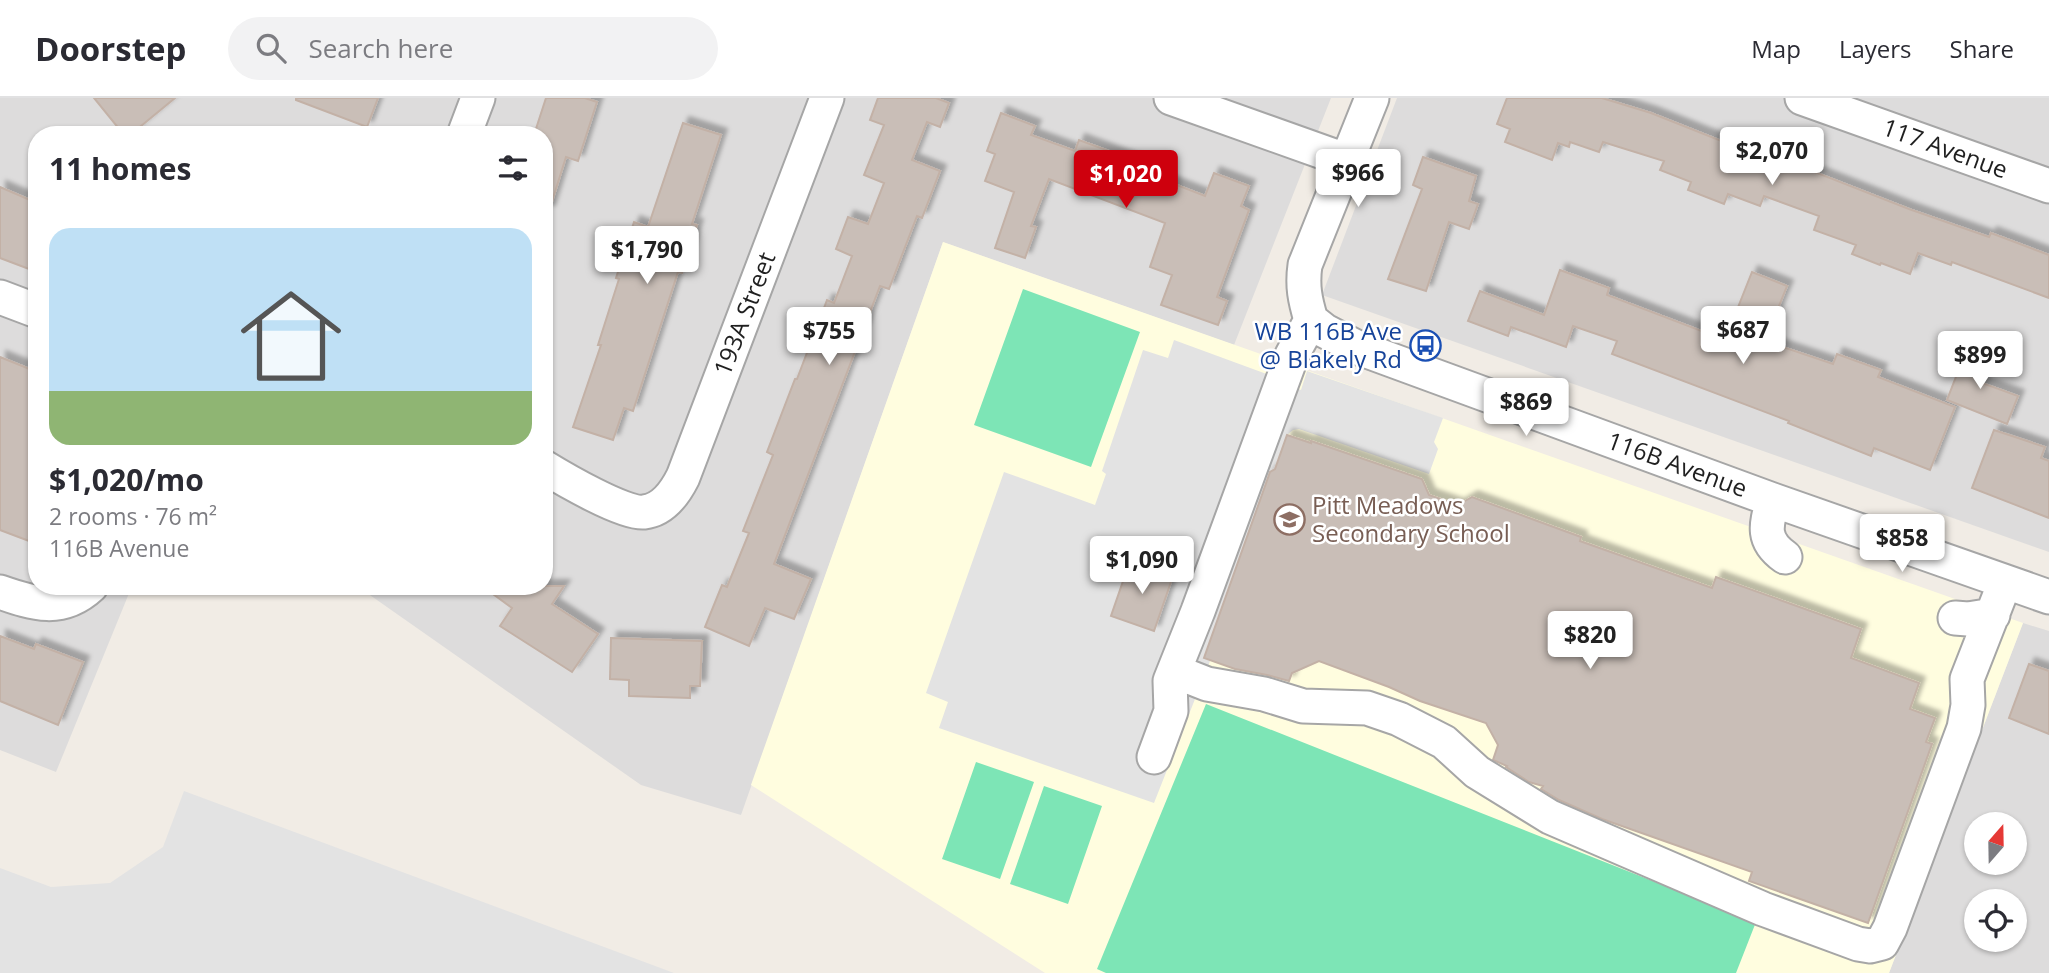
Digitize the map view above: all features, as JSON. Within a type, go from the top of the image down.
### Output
[{"type":"street","points":[[467,126],[478,98]]},
{"type":"street","name":"193A Street","points":[[553,472],[623,508],[643,513],[673,496],[683,477],[827,98]]},
{"type":"street","points":[[1171,98],[1348,161]]},
{"type":"street","points":[[1154,757],[1171,711],[1172,676],[1292,355],[1311,320],[1303,290],[1305,265],[1372,98]]},
{"type":"street","name":"117 Avenue","points":[[1802,98],[2049,186]]},
{"type":"street","points":[[0,297],[28,308]]},
{"type":"street","name":"116B Avenue","points":[[1311,320],[1325,331],[1356,347],[1773,500],[2049,597]]},
{"type":"street","points":[[1773,500],[1767,521],[1768,536],[1773,548],[1785,557]]},
{"type":"street","points":[[1172,676],[1264,694],[1303,706],[1367,708],[1399,719],[1444,742],[1477,772],[1550,817],[1763,909],[1870,946],[1882,943],[1890,928],[1932,816],[1964,728],[1968,705],[1967,679],[2005,582]]},
{"type":"street","points":[[0,592],[47,605],[82,595]]},
{"type":"street","points":[[1955,618],[1993,615]]},
{"type":"shaded area","points":[[0,98],[1331,98],[1234,345],[943,242],[741,815],[641,785],[370,595],[553,595],[553,126],[28,126],[28,595],[128,595],[56,772],[0,750]]},
{"type":"shaded area","points":[[1397,98],[2049,98],[2049,552],[1322,295]]},
{"type":"shaded area","name":"Pitt Meadows Secondary School","points":[[943,242],[2023,623],[1889,973],[1045,973],[751,785]]},
{"type":"shaded area","points":[[1174,340],[1294,384],[1293,387],[1301,390],[1307,371],[1443,418],[1434,442],[1438,449],[1429,474],[1299,429],[1287,435],[1204,658],[1210,661],[1154,803],[939,728],[948,702],[926,693],[1004,472],[1095,505],[1106,474],[1102,471],[1143,350],[1168,358]]},
{"type":"shaded area","points":[[2023,623],[2049,631],[2049,973],[1889,973]]},
{"type":"shaded area","points":[[184,791],[674,973],[0,973],[0,868],[51,887],[110,883],[163,847]]},
{"type":"green space","points":[[1023,289],[1140,332],[1091,467],[974,425]]},
{"type":"green space","points":[[1206,704],[1756,922],[1736,973],[1106,973],[1097,969]]},
{"type":"green space","points":[[976,762],[1034,782],[1000,879],[942,859]]},
{"type":"green space","points":[[1044,786],[1102,806],[1068,904],[1010,884]]},
{"type":"building","points":[[94,98],[175,98],[141,126],[117,126]]},
{"type":"building","points":[[296,98],[378,98],[367,126]]},
{"type":"building","points":[[546,98],[585,98],[597,102],[578,161],[566,157],[553,198],[553,126],[537,126]]},
{"type":"building","points":[[878,98],[936,98],[949,103],[940,127],[927,122],[912,160],[940,171],[922,218],[917,216],[889,289],[880,286],[774,564],[811,579],[794,619],[765,608],[749,646],[705,627],[722,585],[727,587],[749,533],[743,531],[773,455],[767,452],[795,379],[827,300],[834,303],[852,256],[836,249],[848,217],[868,224],[884,183],[864,175],[884,125],[870,120]]},
{"type":"building","points":[[1507,98],[1602,98],[1651,113],[1754,154],[1756,149],[1989,237],[1991,233],[2049,255],[2049,298],[1952,262],[1951,265],[1918,253],[1910,274],[1881,263],[1880,265],[1852,254],[1856,245],[1814,230],[1819,216],[1764,196],[1760,206],[1728,194],[1724,204],[1688,190],[1691,182],[1660,170],[1664,161],[1603,142],[1599,152],[1570,142],[1569,147],[1558,143],[1552,160],[1505,142],[1510,129],[1497,124]]},
{"type":"building","points":[[1001,113],[1035,126],[1031,135],[1075,151],[1079,140],[1134,160],[1132,166],[1205,196],[1214,173],[1249,186],[1241,206],[1249,210],[1217,297],[1227,301],[1218,325],[1161,305],[1172,275],[1150,267],[1165,223],[1049,179],[1031,226],[1036,227],[1025,258],[995,248],[1014,192],[985,181],[995,154],[987,151]]},
{"type":"building","points":[[683,123],[721,135],[692,224],[697,225],[682,273],[678,272],[633,411],[624,408],[613,440],[573,427],[601,345],[598,345],[634,222],[648,227]]},
{"type":"building","points":[[1423,157],[1476,176],[1469,201],[1478,204],[1469,229],[1449,222],[1426,291],[1388,279],[1422,189],[1413,185]]},
{"type":"building","points":[[0,187],[28,199],[28,269],[0,258]]},
{"type":"building","points":[[1560,270],[1609,288],[1607,295],[1725,340],[1752,272],[1787,286],[1765,341],[1833,364],[1837,354],[1881,370],[1878,377],[1955,407],[1930,470],[1874,448],[1871,456],[1788,423],[1789,421],[1612,354],[1617,341],[1573,326],[1566,347],[1511,327],[1508,336],[1468,321],[1480,291],[1544,315]]},
{"type":"building","points":[[1966,351],[1990,360],[1982,383],[2018,396],[2007,424],[1947,400]]},
{"type":"building","points":[[0,357],[28,368],[28,541],[0,530]]},
{"type":"building","points":[[1994,430],[2045,447],[2041,458],[2049,461],[2049,518],[1972,488]]},
{"type":"building","name":"Pitt Meadows Secondary School","points":[[1287,435],[1422,479],[1429,495],[1458,505],[1472,497],[1581,537],[1580,541],[1712,588],[1716,577],[1861,629],[1851,658],[1919,683],[1910,709],[1935,718],[1926,742],[1932,744],[1868,923],[1749,881],[1752,872],[1602,819],[1559,800],[1541,789],[1543,786],[1529,782],[1507,766],[1493,760],[1498,745],[1486,723],[1420,701],[1319,661],[1292,673],[1289,681],[1235,669],[1204,658],[1270,472],[1275,469]]},
{"type":"building","points":[[1130,561],[1173,576],[1154,631],[1111,616]]},
{"type":"building","points":[[553,586],[564,586],[552,604],[598,634],[572,672],[500,626],[512,608],[494,595],[553,595]]},
{"type":"building","points":[[0,636],[34,649],[36,644],[83,662],[58,725],[0,701]]},
{"type":"building","points":[[611,638],[702,641],[700,686],[690,686],[690,698],[629,696],[629,680],[610,679]]},
{"type":"building","points":[[2029,664],[2049,671],[2049,734],[2009,718]]},
{"type":"place","name":"WB 116B Ave @ Blakely Rd","points":[[1425,346]]},
{"type":"place","name":"Pitt Meadows Secondary School","points":[[1289,520]]}]
